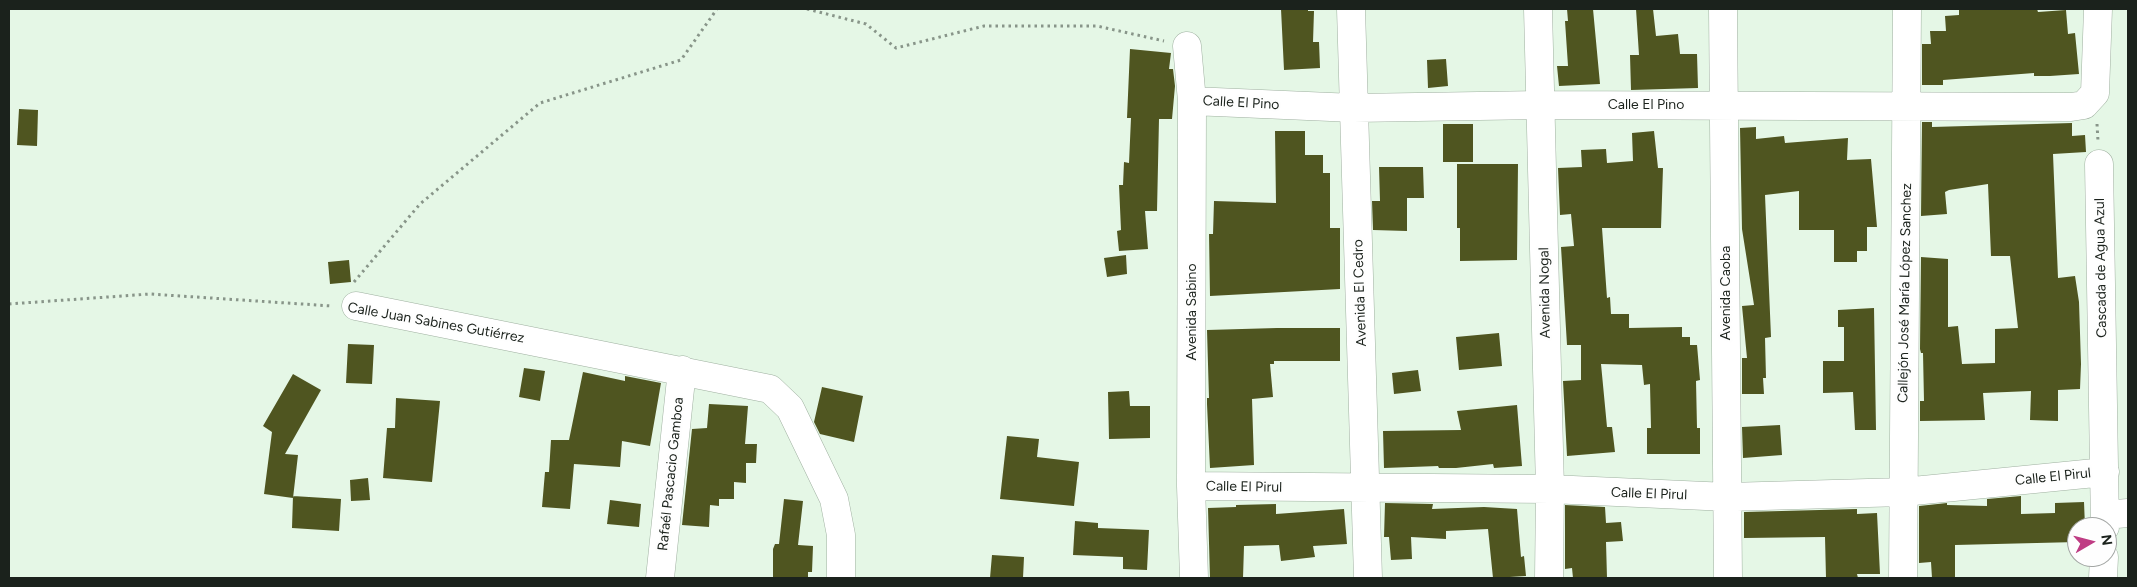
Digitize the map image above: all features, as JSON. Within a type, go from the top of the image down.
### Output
[{"type":"street","name":"Avenida El Cedro","points":[[1351,9],[1367,488],[1368,578]]},
{"type":"street","name":"Avenida Nogal","points":[[1538,9],[1550,490],[1550,578]]},
{"type":"street","name":"Avenida Caoba","points":[[1723,9],[1728,578]]},
{"type":"street","name":"Callejón José María López Sanchez","points":[[1903,578],[1908,107],[1907,9]]},
{"type":"street","points":[[2095,93],[2098,9]]},
{"type":"street","name":"Avenida Sabino","points":[[1187,46],[1192,101],[1191,486],[1194,578]]},
{"type":"street","name":"Calle El Pino","points":[[1192,101],[1354,108],[1541,105],[2071,106],[2084,105],[2095,93]]},
{"type":"street","name":"Cascada de Agua Azul","points":[[2099,164],[2105,472],[2113,517]]},
{"type":"street","name":"Calle Juan Sabines Gutiérrez","points":[[354,295],[682,370],[770,388],[790,408],[834,500],[841,535],[841,578]]},
{"type":"street","name":"Rafaél Pascacio Gamboa","points":[[660,578],[682,370]]},
{"type":"street","name":"Calle El Pirul","points":[[1191,486],[1550,490],[1728,497],[1903,492],[2105,472]]},
{"type":"path","points":[[354,295],[420,204],[540,103],[681,60],[717,9]]},
{"type":"path","points":[[807,9],[866,24],[896,48],[984,26],[1097,26],[1187,46]]},
{"type":"path","points":[[2095,93],[2099,164]]},
{"type":"path","name":"Calle Juan Sabines Gutiérrez","points":[[9,304],[150,294],[354,295]]},
{"type":"building","points":[[1281,9],[1308,9],[1308,11],[1314,11],[1313,42],[1319,42],[1320,68],[1284,70]]},
{"type":"building","points":[[1567,9],[1593,9],[1600,84],[1559,86],[1557,66],[1568,66],[1565,21],[1568,21]]},
{"type":"building","points":[[1636,9],[1653,9],[1656,36],[1678,34],[1680,54],[1697,54],[1698,88],[1631,90],[1630,55],[1639,55]]},
{"type":"building","points":[[1959,9],[2037,9],[2038,12],[2066,10],[2068,34],[2075,33],[2079,74],[2034,76],[2034,73],[1943,80],[1943,85],[1922,85],[1922,44],[1931,44],[1930,31],[1946,31],[1945,16],[1959,15]]},
{"type":"building","points":[[1130,49],[1171,53],[1169,69],[1173,69],[1175,86],[1172,119],[1159,119],[1157,211],[1145,211],[1148,249],[1119,251],[1117,231],[1121,230],[1119,185],[1123,185],[1124,162],[1129,163],[1131,118],[1127,118]]},
{"type":"building","points":[[1446,59],[1448,86],[1428,88],[1427,60]]},
{"type":"building","points":[[19,109],[38,110],[37,146],[17,145]]},
{"type":"building","points":[[1922,122],[1932,122],[1932,127],[2072,123],[2072,136],[2085,135],[2086,152],[2053,154],[2058,278],[2075,276],[2079,302],[2081,364],[2080,389],[2058,390],[2058,421],[2030,420],[2031,391],[1983,393],[1985,420],[1920,421],[1920,401],[1924,401],[1923,353],[1921,353],[1920,349],[1921,257],[1948,259],[1948,327],[1958,326],[1962,364],[1995,363],[1995,329],[2018,328],[2010,256],[1991,256],[1988,184],[1949,190],[1945,192],[1947,214],[1921,216]]},
{"type":"building","points":[[1443,124],[1473,124],[1473,162],[1443,162]]},
{"type":"building","points":[[1756,127],[1756,139],[1784,136],[1785,143],[1848,138],[1847,160],[1871,159],[1877,227],[1867,227],[1867,251],[1857,251],[1857,262],[1834,262],[1834,230],[1799,230],[1799,191],[1765,195],[1771,337],[1765,338],[1766,378],[1763,378],[1764,394],[1742,394],[1742,358],[1747,358],[1742,306],[1754,305],[1742,229],[1740,128]]},
{"type":"building","points":[[1275,131],[1305,131],[1305,155],[1323,155],[1323,173],[1330,173],[1330,228],[1340,228],[1340,289],[1210,296],[1209,234],[1213,234],[1214,201],[1276,203]]},
{"type":"building","points":[[1654,131],[1658,168],[1663,168],[1661,228],[1602,228],[1607,298],[1610,297],[1611,314],[1629,314],[1629,328],[1682,327],[1682,337],[1690,337],[1690,345],[1697,345],[1700,380],[1696,381],[1697,428],[1700,428],[1700,454],[1647,454],[1647,428],[1651,428],[1650,384],[1644,385],[1642,365],[1601,364],[1607,427],[1612,427],[1615,452],[1567,456],[1563,381],[1581,380],[1581,345],[1567,345],[1561,247],[1574,246],[1571,214],[1560,215],[1558,168],[1582,167],[1581,150],[1606,149],[1607,163],[1633,161],[1632,133]]},
{"type":"building","points":[[1457,164],[1518,164],[1517,260],[1460,261],[1460,228],[1457,228]]},
{"type":"building","points":[[1379,167],[1423,167],[1424,198],[1407,198],[1407,231],[1373,230],[1372,201],[1380,201]]},
{"type":"building","points":[[1126,255],[1127,274],[1107,277],[1104,258]]},
{"type":"building","points":[[349,260],[351,282],[330,284],[328,262]]},
{"type":"building","points":[[1874,308],[1876,430],[1855,430],[1853,392],[1823,393],[1823,361],[1844,361],[1844,327],[1838,327],[1838,310]]},
{"type":"building","points":[[1340,328],[1340,361],[1274,361],[1274,364],[1270,364],[1273,397],[1252,399],[1254,465],[1210,468],[1207,404],[1207,398],[1209,398],[1207,330]]},
{"type":"building","points":[[1499,333],[1502,366],[1459,370],[1456,337]]},
{"type":"building","points":[[348,344],[374,345],[372,384],[346,383]]},
{"type":"building","points":[[524,368],[545,371],[540,401],[519,397]]},
{"type":"building","points":[[1418,370],[1421,391],[1394,394],[1392,373]]},
{"type":"building","points":[[583,372],[625,381],[625,376],[661,383],[650,446],[622,441],[620,467],[574,464],[570,509],[542,507],[545,472],[549,472],[551,440],[569,440]]},
{"type":"building","points":[[293,374],[321,390],[285,454],[298,455],[293,498],[264,494],[272,432],[263,426]]},
{"type":"building","points":[[822,387],[863,396],[854,442],[820,434],[814,422]]},
{"type":"building","points":[[1129,391],[1130,406],[1150,406],[1150,438],[1109,439],[1108,392]]},
{"type":"building","points":[[396,398],[440,401],[432,482],[383,478],[387,428],[395,428]]},
{"type":"building","points":[[709,404],[748,406],[745,444],[757,444],[756,463],[746,463],[746,483],[734,482],[734,499],[719,499],[719,506],[710,505],[709,527],[682,525],[692,429],[707,428]]},
{"type":"building","points":[[1517,405],[1522,466],[1494,468],[1493,464],[1456,468],[1439,468],[1438,466],[1384,468],[1383,431],[1461,430],[1457,411]]},
{"type":"building","points":[[1780,425],[1782,455],[1743,458],[1742,427]]},
{"type":"building","points":[[1007,436],[1039,439],[1037,457],[1079,462],[1074,506],[1000,499]]},
{"type":"building","points":[[368,478],[370,500],[351,501],[350,480]]},
{"type":"building","points":[[293,496],[341,499],[339,531],[292,528]]},
{"type":"building","points":[[2021,496],[2021,514],[2055,513],[2055,503],[2084,502],[2085,517],[2067,517],[2067,542],[1955,545],[1955,578],[1932,578],[1931,562],[1919,563],[1919,506],[1947,503],[1947,505],[1987,506],[1987,499]]},
{"type":"building","points":[[784,499],[803,501],[798,545],[813,546],[812,572],[808,572],[808,578],[773,578],[773,549],[775,544],[779,544]]},
{"type":"building","points":[[610,500],[641,504],[639,527],[607,524]]},
{"type":"building","points":[[1385,503],[1433,504],[1432,509],[1484,507],[1517,509],[1521,557],[1524,556],[1526,576],[1493,578],[1488,529],[1446,531],[1446,539],[1411,537],[1412,559],[1391,560],[1389,537],[1384,537]]},
{"type":"building","points":[[1276,504],[1276,514],[1344,509],[1347,544],[1313,546],[1315,557],[1281,561],[1279,545],[1244,546],[1243,578],[1210,578],[1208,508]]},
{"type":"building","points":[[1565,505],[1605,507],[1606,523],[1621,522],[1623,541],[1606,542],[1607,578],[1573,578],[1572,568],[1565,569]]},
{"type":"building","points":[[1857,509],[1857,514],[1877,513],[1880,574],[1857,574],[1858,578],[1826,578],[1825,537],[1744,538],[1744,512]]},
{"type":"building","points":[[1075,521],[1098,523],[1098,528],[1149,530],[1147,570],[1123,569],[1123,557],[1073,555]]},
{"type":"building","points":[[992,555],[1024,557],[1023,578],[990,578]]}]
